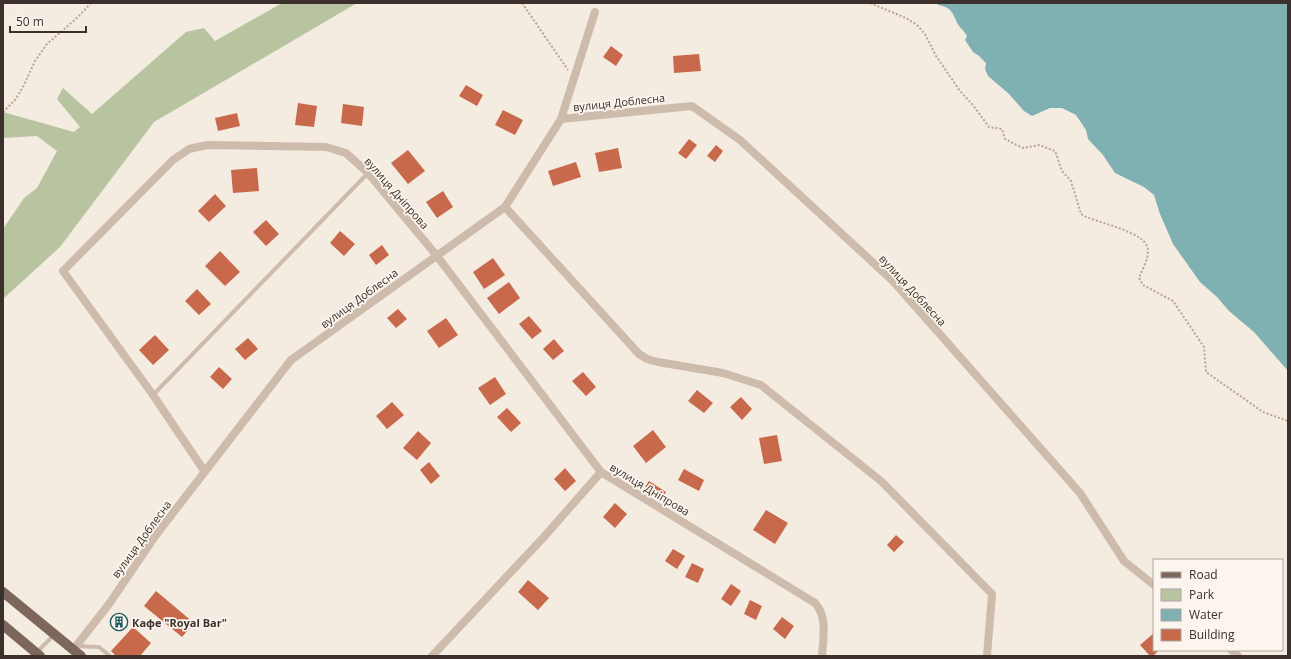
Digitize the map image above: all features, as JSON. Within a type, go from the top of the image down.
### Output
[{"type":"main road","points":[[3,592],[54,634],[77,650]]},
{"type":"main road","points":[[3,625],[36,655]]},
{"type":"street","points":[[561,119],[595,12]]},
{"type":"street","name":"вулиця Доблесна","points":[[77,650],[156,535],[291,360],[505,207],[561,119],[692,106],[740,140],[893,281],[1080,493],[1124,561],[1153,584]]},
{"type":"street","name":"вулиця Дніпрова","points":[[205,472],[153,395],[63,270],[173,160],[189,149],[207,145],[326,147],[346,153],[368,173],[437,256],[601,472],[815,603],[820,608],[824,623],[822,656]]},
{"type":"street","points":[[505,207],[639,354],[647,359],[658,362],[723,373],[761,385],[881,481],[992,594],[987,656]]},
{"type":"street","points":[[432,656],[543,538],[601,472]]},
{"type":"lane","points":[[153,395],[368,173]]},
{"type":"lane","points":[[36,655],[54,634]]},
{"type":"lane","points":[[77,650],[99,647],[110,656]]},
{"type":"path","points":[[3,112],[15,100],[23,88],[35,61],[48,44],[91,3]]},
{"type":"path","points":[[522,3],[574,78]]},
{"type":"path","points":[[870,3],[906,18],[917,25],[925,34],[936,56],[960,91],[989,127],[1002,129],[1005,139],[1023,148],[1039,145],[1056,151],[1062,171],[1071,181],[1081,214],[1086,218],[1105,223],[1131,233],[1146,243],[1148,250],[1139,278],[1143,284],[1173,301],[1204,347],[1206,372],[1263,412],[1288,421]]},
{"type":"green space","points":[[282,3],[357,3],[154,122],[60,247],[3,299],[3,229],[24,198],[37,188],[57,151],[37,136],[3,138],[3,112],[74,132],[80,127],[57,99],[63,88],[92,114],[186,32],[204,28],[215,41]]},
{"type":"water","points":[[937,3],[1288,3],[1288,371],[1254,332],[1229,311],[1217,297],[1200,282],[1173,244],[1160,214],[1154,195],[1144,187],[1115,173],[1103,155],[1088,139],[1086,130],[1076,115],[1062,108],[1050,108],[1032,116],[1024,111],[1009,94],[988,76],[985,69],[986,63],[973,52],[965,40],[967,36],[959,26],[952,12],[943,6],[938,5]]},
{"type":"building","points":[[611,46],[623,55],[616,66],[603,57]]},
{"type":"building","points":[[699,54],[701,71],[674,73],[673,56]]},
{"type":"building","points":[[466,85],[483,95],[477,106],[459,96]]},
{"type":"building","points":[[298,103],[317,106],[314,127],[295,125]]},
{"type":"building","points":[[343,104],[364,107],[362,126],[341,123]]},
{"type":"building","points":[[503,110],[523,120],[515,135],[495,125]]},
{"type":"building","points":[[237,113],[240,126],[218,131],[215,118]]},
{"type":"building","points":[[689,139],[697,145],[686,159],[678,153]]},
{"type":"building","points":[[716,145],[723,151],[715,162],[707,156]]},
{"type":"building","points":[[618,148],[622,168],[599,172],[595,153]]},
{"type":"building","points":[[408,150],[425,171],[408,184],[391,163]]},
{"type":"building","points":[[576,162],[581,177],[553,186],[548,171]]},
{"type":"building","points":[[257,168],[259,191],[233,193],[231,170]]},
{"type":"building","points":[[443,191],[453,207],[437,218],[426,202]]},
{"type":"building","points":[[215,194],[226,206],[209,222],[198,211]]},
{"type":"building","points":[[266,220],[279,234],[266,246],[253,232]]},
{"type":"building","points":[[340,231],[355,244],[344,256],[330,243]]},
{"type":"building","points":[[382,245],[389,255],[376,265],[369,255]]},
{"type":"building","points":[[220,251],[240,272],[225,286],[205,266]]},
{"type":"building","points":[[493,258],[505,275],[484,289],[473,272]]},
{"type":"building","points":[[509,282],[520,298],[499,314],[487,298]]},
{"type":"building","points":[[197,289],[211,304],[199,315],[185,301]]},
{"type":"building","points":[[398,309],[407,319],[396,328],[387,318]]},
{"type":"building","points":[[529,316],[542,331],[532,339],[519,324]]},
{"type":"building","points":[[446,318],[458,335],[439,348],[427,331]]},
{"type":"building","points":[[155,335],[169,350],[153,365],[139,350]]},
{"type":"building","points":[[248,338],[258,349],[245,360],[235,349]]},
{"type":"building","points":[[554,339],[564,351],[553,360],[543,349]]},
{"type":"building","points":[[219,367],[232,379],[223,389],[210,377]]},
{"type":"building","points":[[583,372],[596,387],[586,396],[572,381]]},
{"type":"building","points":[[495,377],[506,394],[490,405],[478,388]]},
{"type":"building","points":[[697,390],[713,403],[704,413],[688,401]]},
{"type":"building","points":[[741,397],[752,409],[742,420],[730,407]]},
{"type":"building","points":[[392,402],[404,415],[387,429],[376,416]]},
{"type":"building","points":[[507,408],[521,423],[511,432],[497,417]]},
{"type":"building","points":[[653,430],[666,447],[646,463],[633,446]]},
{"type":"building","points":[[418,431],[431,443],[417,460],[403,448]]},
{"type":"building","points":[[777,435],[782,461],[764,464],[759,438]]},
{"type":"building","points":[[429,462],[440,476],[431,484],[420,470]]},
{"type":"building","points":[[565,468],[576,481],[565,491],[554,479]]},
{"type":"building","points":[[684,469],[704,480],[699,491],[678,480]]},
{"type":"building","points":[[649,481],[666,492],[662,498],[645,487]]},
{"type":"building","points":[[615,503],[627,514],[615,528],[603,517]]},
{"type":"building","points":[[766,510],[788,523],[775,544],[753,530]]},
{"type":"building","points":[[896,535],[904,542],[894,552],[887,545]]},
{"type":"building","points":[[673,549],[685,556],[677,569],[665,561]]},
{"type":"building","points":[[692,563],[704,569],[698,583],[685,577]]},
{"type":"building","points":[[528,580],[549,598],[538,610],[518,592]]},
{"type":"building","points":[[731,584],[741,591],[731,606],[721,599]]},
{"type":"building","points":[[156,591],[194,623],[182,637],[144,606]]},
{"type":"building","points":[[750,600],[762,606],[756,620],[744,614]]},
{"type":"building","name":"Кафе \"Royal Bar\"","points":[[122,613],[128,620],[118,631],[111,624]]},
{"type":"building","points":[[782,617],[794,626],[785,639],[773,629]]},
{"type":"building","points":[[133,627],[151,643],[140,656],[116,656],[111,651]]},
{"type":"building","points":[[1153,634],[1153,651],[1158,651],[1153,656],[1150,656],[1140,645]]},
{"type":"place","name":"Кафе \"Royal Bar\"","points":[[119,622]]}]
